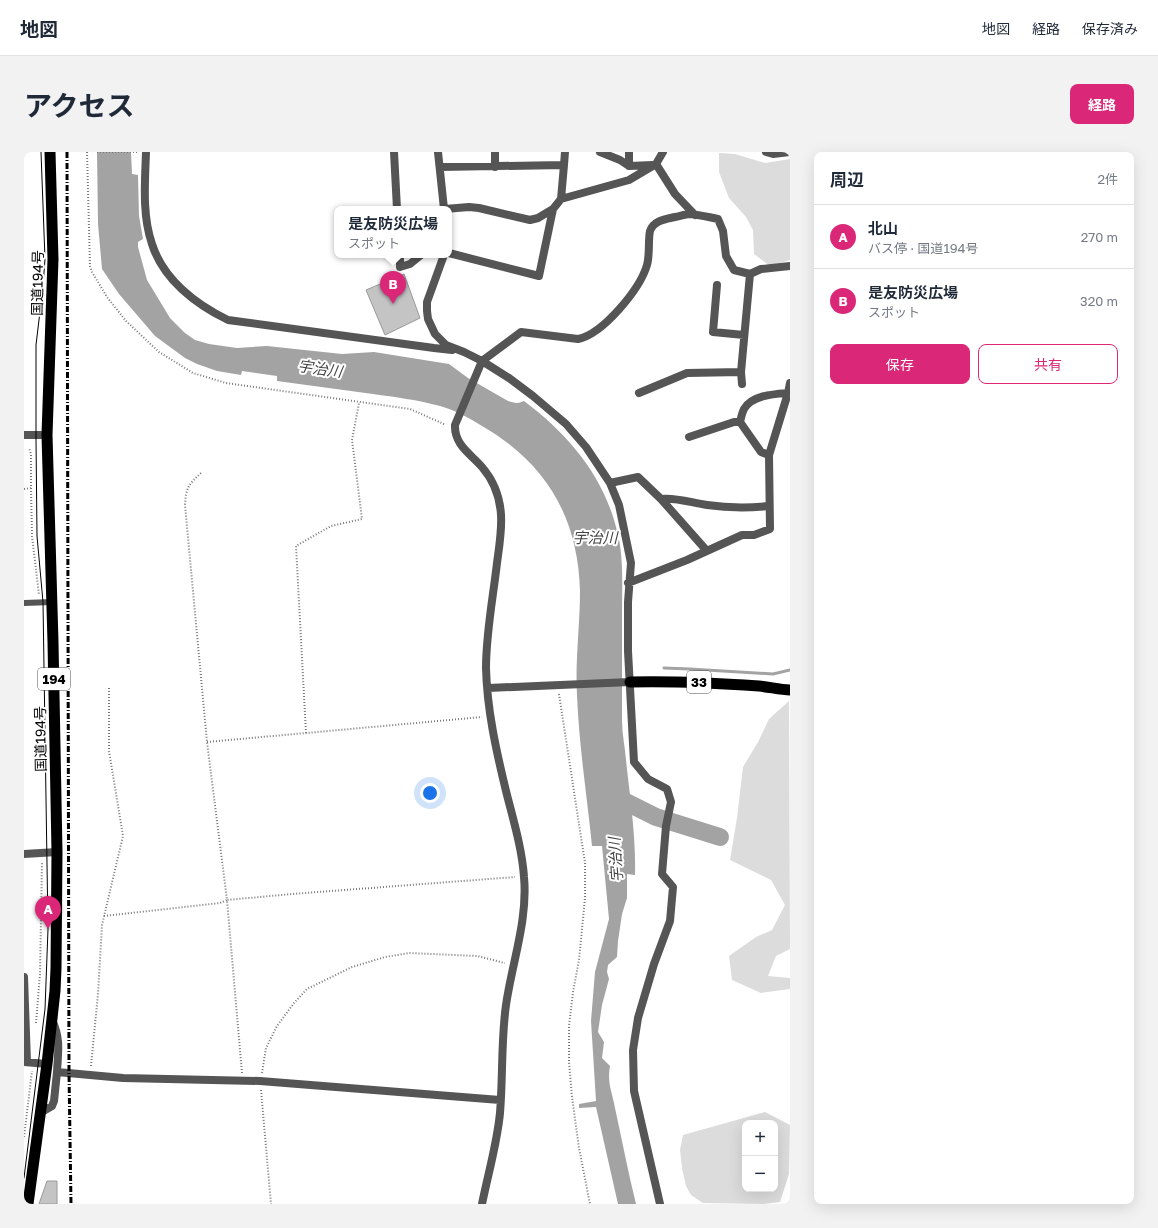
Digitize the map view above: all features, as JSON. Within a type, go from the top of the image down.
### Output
[{"type":"highway","name":"国道194号","points":[[27,1199],[27,1176],[40,1113],[47,1064],[56,968],[57,852],[47,435],[53,259],[50,152]]},
{"type":"highway","name":"33","points":[[630,682],[698,682],[790,690]]},
{"type":"highway","name":"33","points":[[767,687],[790,683]]},
{"type":"street","points":[[152,152],[146,152],[146,213],[152,244],[159,259],[172,278],[188,296],[213,313],[228,320],[464,352]]},
{"type":"street","points":[[394,152],[397,206]]},
{"type":"street","points":[[438,152],[445,206]]},
{"type":"street","points":[[495,152],[495,167]]},
{"type":"street","points":[[452,208],[479,208],[530,220],[538,218],[553,209],[561,199],[564,152]]},
{"type":"street","points":[[600,152],[620,160],[629,166],[656,164]]},
{"type":"street","points":[[629,152],[629,166]]},
{"type":"street","points":[[561,199],[630,180],[656,164],[663,152]]},
{"type":"street","points":[[766,152],[773,154],[790,152]]},
{"type":"street","points":[[656,164],[674,194],[695,215]]},
{"type":"street","points":[[440,167],[564,166]]},
{"type":"street","points":[[452,254],[539,276],[553,209]]},
{"type":"street","points":[[484,1203],[500,1114],[504,1020],[525,902],[524,877],[517,835],[494,741],[490,716],[486,666],[500,540],[500,508],[497,493],[490,480],[483,468],[460,444],[455,427],[482,361],[521,332],[578,339],[585,337],[610,320],[637,286],[647,265],[650,248],[650,232],[657,222],[689,214],[718,219],[723,231],[726,256],[734,270],[750,274],[761,270],[790,266]]},
{"type":"street","points":[[400,258],[400,267],[410,264],[417,258]]},
{"type":"street","points":[[443,258],[428,302],[427,311],[428,319],[435,334],[446,345],[482,361],[509,378],[566,424],[586,447],[610,483],[619,505],[625,529],[631,562],[628,583],[628,636],[634,762],[648,779],[667,789],[671,802],[666,826],[662,874],[673,887],[670,921],[654,964],[638,1018],[633,1050],[634,1091],[660,1204]]},
{"type":"street","points":[[742,384],[741,372],[750,274]]},
{"type":"street","points":[[717,285],[713,332],[744,335]]},
{"type":"street","points":[[639,393],[687,373],[741,372]]},
{"type":"street","points":[[628,583],[742,535],[754,535],[770,529],[768,455],[790,383]]},
{"type":"street","points":[[740,422],[744,409],[752,401],[770,395],[788,393]]},
{"type":"street","points":[[689,437],[734,422],[740,422]]},
{"type":"street","points":[[740,422],[761,452],[768,455]]},
{"type":"street","points":[[24,435],[47,435]]},
{"type":"street","points":[[610,483],[638,477],[661,499],[707,551]]},
{"type":"street","points":[[661,499],[668,498],[708,505],[750,508],[769,506]]},
{"type":"street","points":[[488,688],[630,682]]},
{"type":"street","points":[[24,854],[57,852]]},
{"type":"street","points":[[24,977],[28,1062],[47,1064]]},
{"type":"street","points":[[40,1113],[52,1106],[54,1101],[59,1042],[58,1031],[52,1020]]},
{"type":"street","points":[[57,1072],[123,1078],[260,1081],[500,1100]]},
{"type":"lane","points":[[24,603],[52,602]]},
{"type":"path","points":[[87,152],[90,266],[92,272],[107,297],[126,321],[159,352],[192,373],[226,382],[359,403],[410,409],[455,427]]},
{"type":"path","points":[[97,152],[142,152]]},
{"type":"path","points":[[306,733],[296,546],[331,526],[362,519],[352,440],[359,403]]},
{"type":"path","points":[[29,448],[31,454],[32,536],[40,603]]},
{"type":"path","points":[[201,473],[193,481],[186,492],[185,505],[206,742],[227,900],[242,1080]]},
{"type":"path","points":[[24,489],[31,488]]},
{"type":"path","points":[[561,685],[585,863],[585,898],[579,960],[573,992],[569,1062],[574,1112],[590,1204]]},
{"type":"path","points":[[90,1075],[98,994],[102,925],[123,836],[110,751],[109,687]]},
{"type":"path","points":[[206,742],[490,716]]},
{"type":"path","points":[[36,1023],[40,967],[42,852]]},
{"type":"path","points":[[104,916],[220,903],[227,900],[524,877]]},
{"type":"path","points":[[271,1204],[260,1081],[266,1048],[277,1026],[294,1003],[307,989],[352,967],[385,957],[409,953],[477,956],[513,965]]},
{"type":"path","points":[[24,1138],[28,1062]]},
{"type":"shaded area","points":[[719,153],[735,154],[765,163],[790,159],[790,260],[770,266],[754,254],[753,230],[746,217],[729,198],[719,172]]},
{"type":"shaded area","points":[[789,701],[790,949],[776,956],[768,976],[790,978],[790,989],[761,993],[732,980],[729,956],[756,937],[772,930],[785,905],[771,880],[730,860],[743,767],[758,742],[769,719]]},
{"type":"shaded area","points":[[765,1112],[790,1125],[789,1174],[780,1202],[763,1204],[703,1203],[691,1195],[686,1186],[680,1150],[683,1135]]},
{"type":"water","name":"宇治川","points":[[97,152],[131,152],[132,174],[138,175],[139,216],[143,239],[138,242],[138,247],[147,280],[170,318],[185,333],[195,340],[209,344],[237,348],[267,346],[342,354],[374,352],[449,364],[468,378],[508,401],[520,403],[524,401],[540,414],[569,442],[582,458],[603,492],[617,531],[622,561],[622,726],[634,831],[635,875],[627,874],[627,898],[622,914],[617,957],[608,965],[607,972],[609,979],[602,1005],[598,1032],[604,1042],[602,1058],[610,1066],[610,1087],[636,1204],[618,1204],[596,1107],[579,1108],[579,1104],[596,1101],[591,1021],[595,972],[609,919],[602,846],[592,846],[579,733],[577,656],[580,591],[578,564],[573,539],[565,516],[541,475],[524,457],[505,441],[462,414],[440,406],[406,399],[277,381],[277,376],[242,371],[241,375],[217,371],[185,358],[155,336],[119,294],[102,269],[98,224]]},
{"type":"building","points":[[404,274],[420,318],[385,335],[366,290]]},
{"type":"building","points":[[47,1181],[57,1181],[57,1204],[39,1204]]},
{"type":"waterway","points":[[664,668],[773,674],[790,670]]},
{"type":"waterway","points":[[610,794],[656,817],[720,837]]},
{"type":"tram line","points":[[24,1178],[45,1009],[48,929],[43,602],[37,536],[36,439],[36,345],[45,259],[41,152]]},
{"type":"railway","points":[[67,152],[69,1073],[71,1204]]},
{"type":"place","name":"是友防災広場","points":[[393,304]]},
{"type":"place","name":"北山","points":[[48,929]]}]
